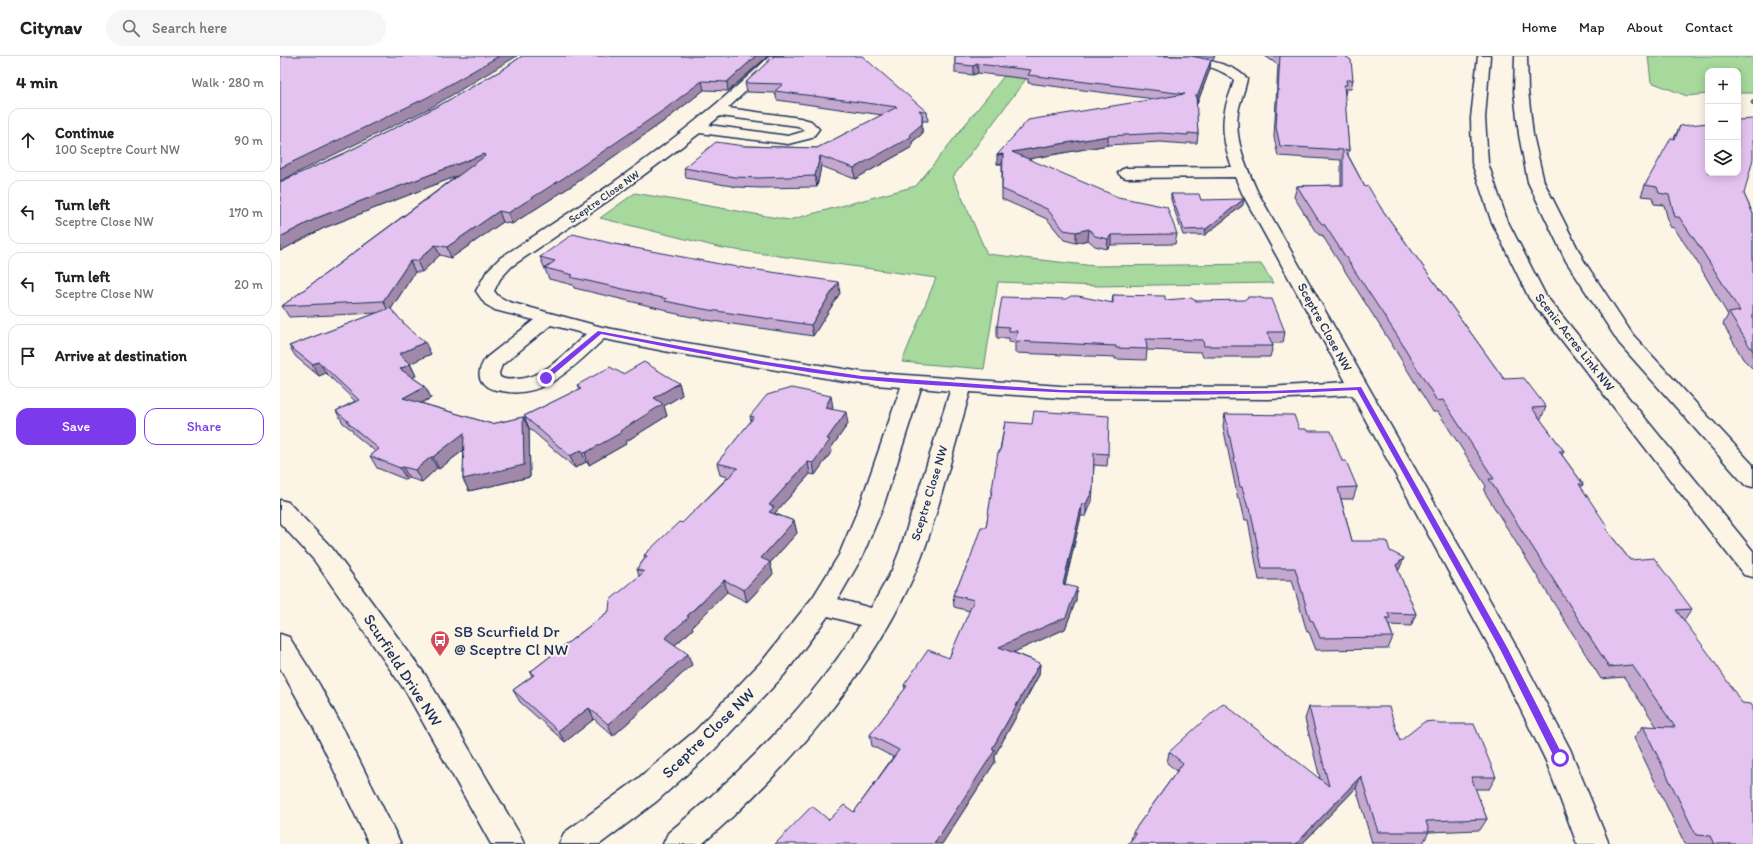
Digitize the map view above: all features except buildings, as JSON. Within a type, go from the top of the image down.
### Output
[{"type":"street","name":"Sceptre Close NW","points":[[777,56],[697,128],[613,191],[506,262],[494,272],[488,281],[485,291],[491,300],[502,306],[600,332],[761,362],[862,378],[1061,392],[1269,393],[1359,388],[1250,193],[1240,172],[1233,152],[1231,115],[1234,99],[1241,79],[1237,74],[1213,64],[1146,56]]},
{"type":"street","name":"Scenic Acres Link NW","points":[[1484,56],[1478,118],[1480,163],[1499,220],[1538,298],[1753,568]]},
{"type":"street","points":[[1521,56],[1521,98],[1526,135],[1536,182],[1574,261],[1626,339],[1753,479]]},
{"type":"street","points":[[697,128],[788,140],[807,135],[812,129],[806,124],[800,122],[717,111]]},
{"type":"street","points":[[1126,173],[1240,172]]},
{"type":"street","points":[[547,319],[493,362],[488,369],[488,376],[493,382],[501,385],[523,386],[546,378],[600,332]]},
{"type":"street","name":"Sceptre Close NW","points":[[576,844],[646,791],[705,740],[774,667],[822,604],[850,557],[871,507],[913,381]]},
{"type":"street","name":"Sceptre Close NW","points":[[679,844],[712,818],[781,748],[830,691],[878,620],[904,569],[923,520],[962,385]]},
{"type":"street","points":[[1359,388],[1504,649],[1560,758],[1593,844]]},
{"type":"street","name":"Scurfield Drive NW","points":[[280,508],[323,554],[416,684],[508,844]]},
{"type":"street","points":[[822,604],[878,620]]},
{"type":"street","points":[[280,645],[292,663],[328,727],[385,844]]},
{"type":"green space","points":[[1020,56],[1043,56],[953,177],[987,254],[1095,266],[1261,264],[1273,283],[1099,286],[998,282],[984,369],[902,362],[936,278],[722,248],[600,218],[635,193],[789,220],[916,186]]},
{"type":"green space","points":[[1648,56],[1732,56],[1753,58],[1753,93],[1741,93],[1741,68],[1705,68],[1705,94],[1687,96],[1651,82]]},
{"type":"place","name":"SB Scurfield Dr @ Sceptre Cl NW","points":[[440,657]]},
{"type":"route","points":[[546,378],[600,332],[674,347],[862,378],[1061,392],[1269,393],[1359,388],[1450,549],[1504,649],[1560,758]]}]
